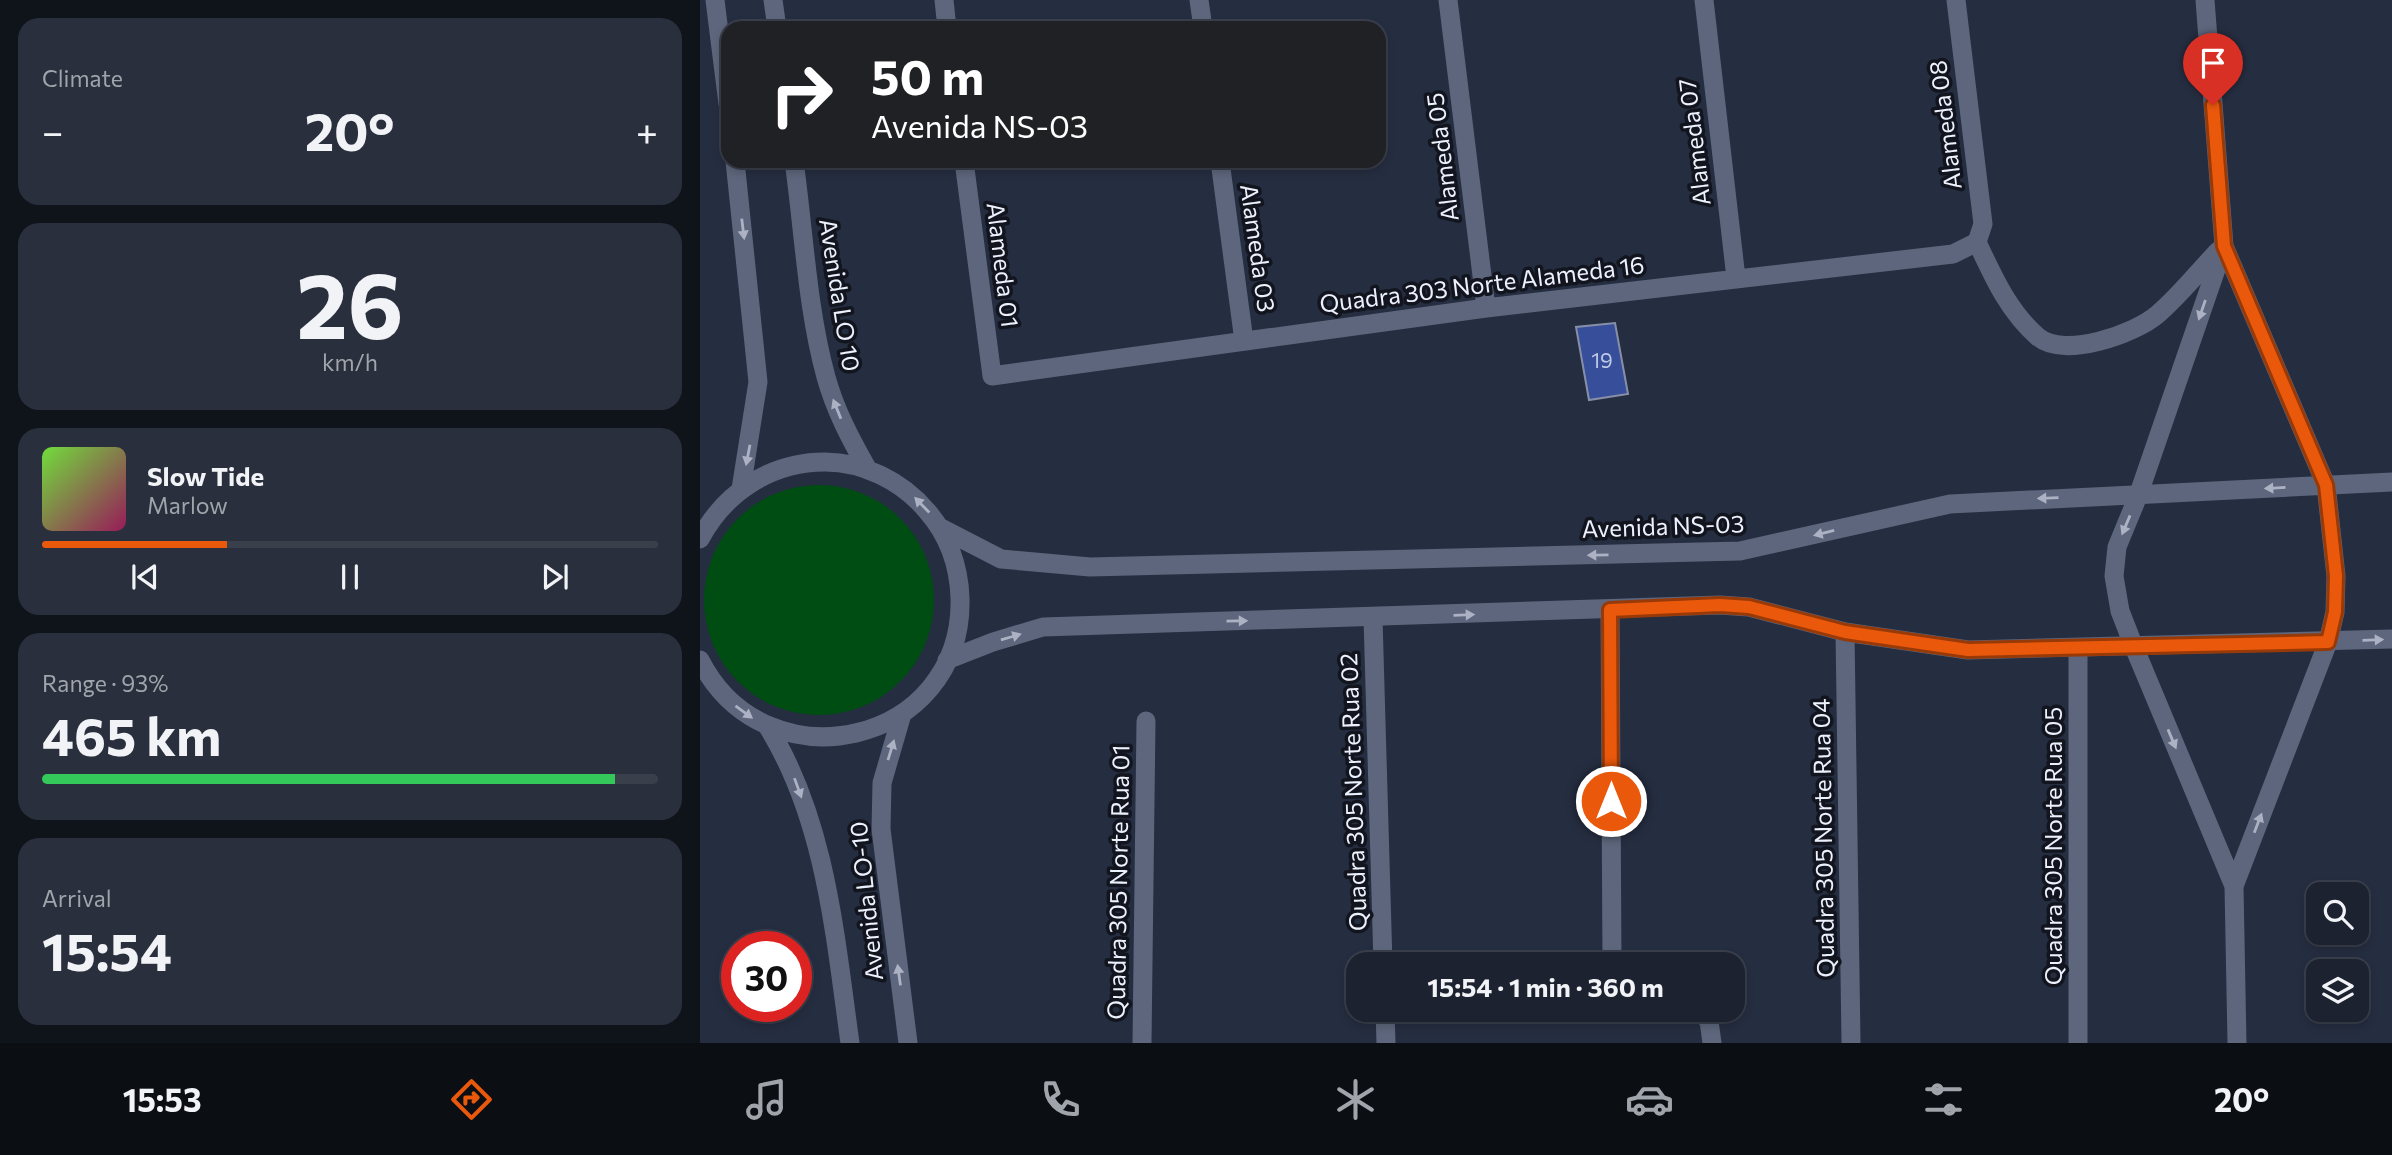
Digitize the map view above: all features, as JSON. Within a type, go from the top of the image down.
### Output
[{"type":"street","points":[[715,0],[721,48]]},
{"type":"street","points":[[773,0],[776,21]]},
{"type":"street","points":[[944,0],[946,21]]},
{"type":"street","points":[[1199,0],[1202,21]]},
{"type":"street","name":"Alameda 05","points":[[1448,0],[1486,308]]},
{"type":"street","name":"Alameda 07","points":[[1704,0],[1736,278]]},
{"type":"street","name":"Alameda 08","points":[[1956,0],[1983,224],[1977,242]]},
{"type":"street","points":[[2206,0],[2224,246],[2326,485],[2336,576],[2335,612],[2328,642],[2234,886]]},
{"type":"street","points":[[736,168],[758,382],[741,489]]},
{"type":"street","name":"Avenida LO 10","points":[[795,168],[816,330],[826,377],[843,423],[868,470]]},
{"type":"street","name":"Alameda 01","points":[[965,168],[992,376]]},
{"type":"street","name":"Alameda 03","points":[[1221,168],[1244,341]]},
{"type":"street","points":[[1977,242],[2003,296],[2039,339],[2075,347],[2116,336],[2156,316],[2224,246]]},
{"type":"street","name":"Quadra 303 Norte Alameda 16","points":[[992,376],[1486,308],[1953,254],[1977,242]]},
{"type":"street","points":[[2224,246],[2138,496],[2117,547],[2113,576],[2120,611],[2134,647],[2234,886],[2237,1043]]},
{"type":"street","points":[[700,660],[707,679],[743,712],[768,727],[809,738],[836,738],[877,727],[902,714],[932,684],[947,660],[957,634],[960,592],[955,564],[939,527],[923,506],[903,488],[868,470],[829,462],[802,464],[764,475],[741,489],[721,507],[702,533]]},
{"type":"street","name":"Avenida NS-03","points":[[939,527],[1001,559],[1090,567],[1740,551],[1950,504],[2392,482]]},
{"type":"street","points":[[947,660],[1044,627],[1720,605],[1749,607],[1845,632],[1952,649],[2078,649],[2392,639]]},
{"type":"street","points":[[1610,610],[1612,952]]},
{"type":"street","name":"Quadra 305 Norte Rua 02","points":[[1373,618],[1383,952]]},
{"type":"street","name":"Quadra 305 Norte Rua 04","points":[[1845,632],[1851,1043]]},
{"type":"street","name":"Quadra 305 Norte Rua 05","points":[[2078,649],[2078,1043]]},
{"type":"street","name":"Avenida LO-10","points":[[902,714],[882,783],[881,828],[908,1043]]},
{"type":"street","name":"Quadra 305 Norte Rua 01","points":[[1142,1043],[1146,722]]},
{"type":"street","name":"Avenida LO-10","points":[[768,727],[793,774],[817,844],[831,909],[850,1043]]},
{"type":"street","points":[[1385,1022],[1386,1043]]},
{"type":"street","points":[[1709,1022],[1712,1043]]},
{"type":"green space","points":[[830,485],[863,493],[901,518],[926,556],[932,577],[934,600],[930,634],[926,644],[901,682],[883,696],[853,711],[808,715],[775,707],[737,682],[723,664],[708,634],[704,589],[712,556],[737,518],[755,504],[785,489]]},
{"type":"building","points":[[1615,323],[1628,394],[1589,400],[1576,327]]},
{"type":"route","points":[[1611,801],[1610,610],[1720,605],[1749,607],[1845,632],[1968,650],[2328,642],[2335,612],[2336,576],[2326,485],[2224,246],[2213,105]]}]
